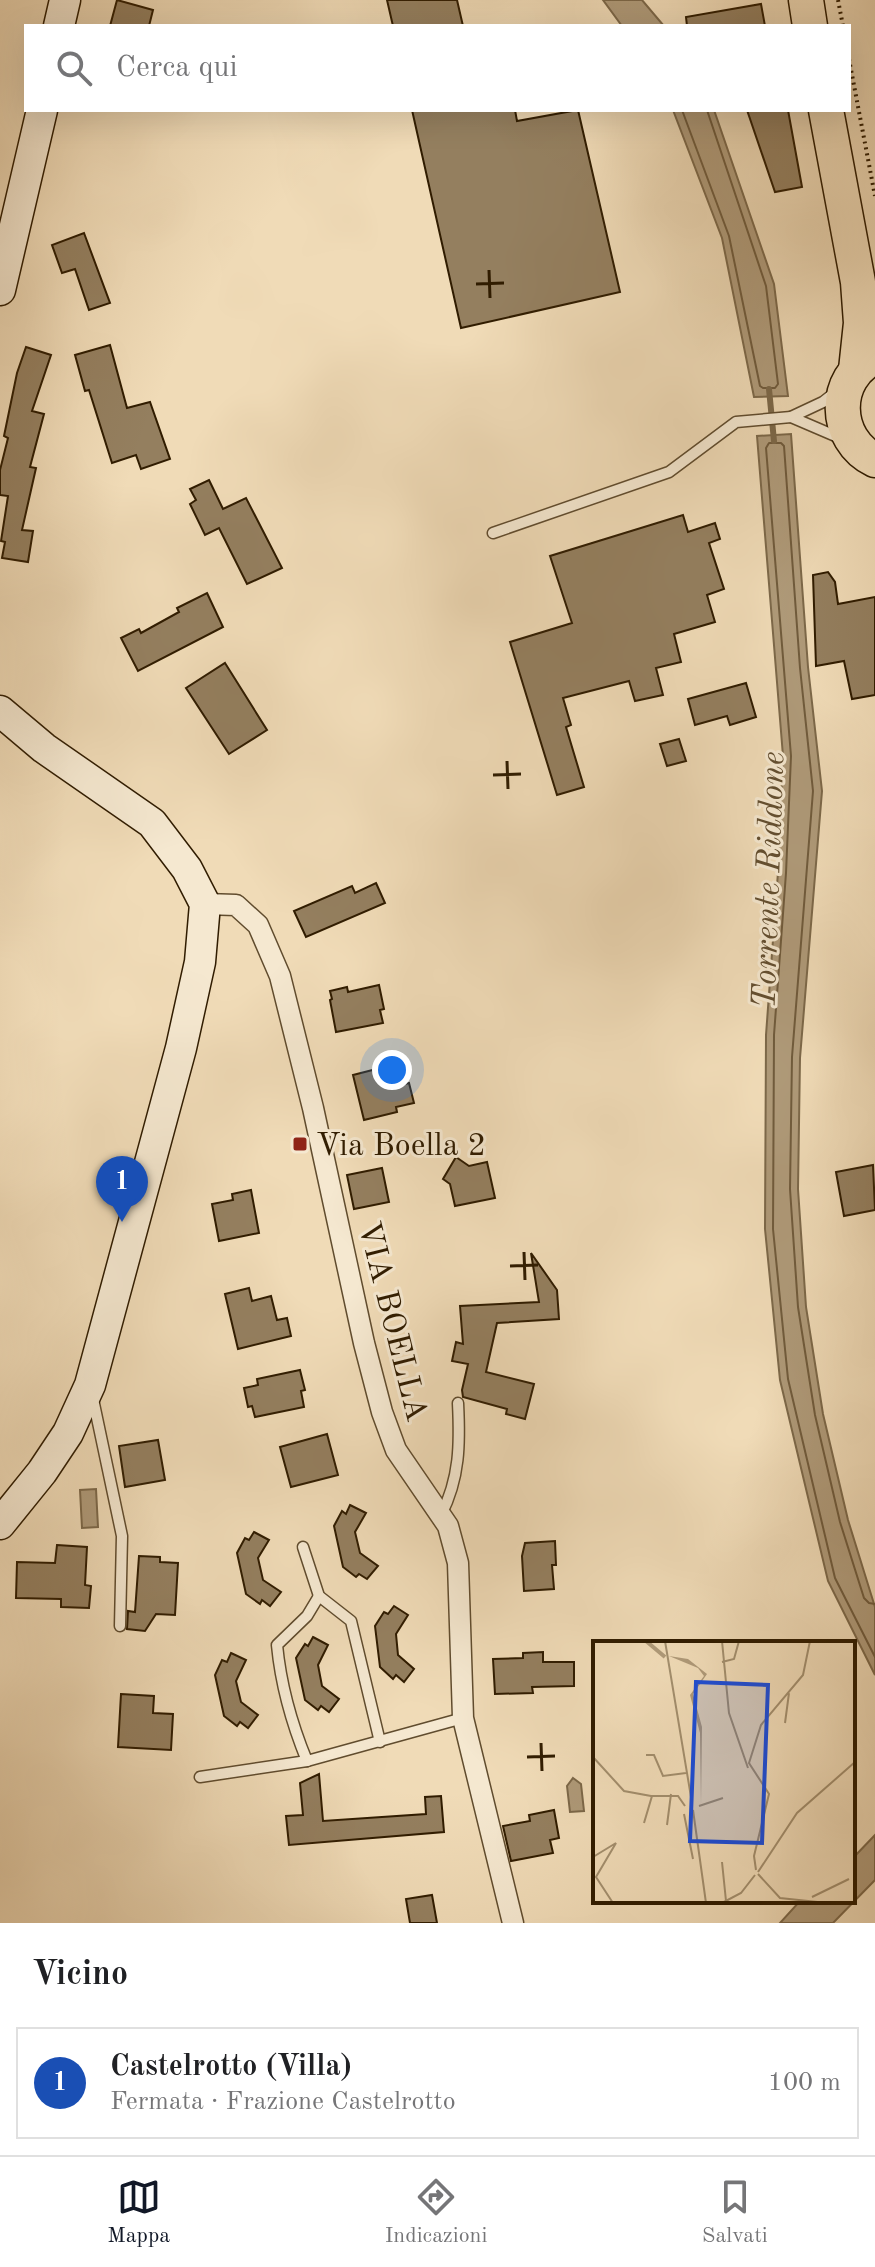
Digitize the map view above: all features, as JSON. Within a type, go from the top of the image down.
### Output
[{"type":"main road","points":[[59,24],[65,0]]},
{"type":"main road","points":[[806,0],[810,24]]},
{"type":"main road","points":[[0,290],[42,112]]},
{"type":"main road","points":[[826,112],[858,282],[861,323],[860,369],[843,398],[842,415],[846,431],[869,457]]},
{"type":"main road","points":[[858,282],[875,320]]},
{"type":"main road","points":[[0,711],[44,748],[152,823],[187,869],[205,904],[200,962],[181,1048],[90,1385],[68,1433],[42,1472],[0,1524]]},
{"type":"street","name":"VIA BOELLA","points":[[205,904],[236,905],[258,925],[280,976],[382,1412],[396,1450],[448,1526],[458,1563],[463,1718],[513,1923]]},
{"type":"lane","points":[[493,533],[669,472],[736,422],[791,417],[823,402],[860,369]]},
{"type":"lane","points":[[791,417],[816,426],[869,457]]},
{"type":"lane","points":[[90,1385],[122,1536],[120,1626]]},
{"type":"lane","points":[[441,1515],[458,1470],[458,1403]]},
{"type":"lane","points":[[303,1547],[319,1596],[351,1621],[380,1742]]},
{"type":"lane","points":[[307,1761],[291,1724],[281,1684],[277,1645],[307,1616],[319,1596]]},
{"type":"lane","points":[[200,1777],[307,1761],[463,1718]]},
{"type":"path","points":[[838,0],[843,24]]},
{"type":"path","points":[[851,70],[875,196]]},
{"type":"water","points":[[603,0],[642,0],[662,24],[621,24]]},
{"type":"water","points":[[674,112],[715,112],[774,284],[788,396],[754,397],[722,238]]},
{"type":"water","points":[[791,434],[808,667],[822,791],[800,1058],[798,1189],[806,1307],[823,1414],[848,1520],[875,1607],[875,1675],[828,1581],[780,1380],[765,1229],[766,1035],[783,756],[757,436]]},
{"type":"water","points":[[96,1489],[98,1527],[82,1528],[80,1490]]},
{"type":"water","points":[[573,1778],[581,1784],[584,1811],[570,1812],[567,1786]]},
{"type":"water","points":[[875,1835],[875,1880],[855,1900],[855,1856]]},
{"type":"water","points":[[798,1903],[853,1903],[833,1923],[780,1923]]},
{"type":"building","points":[[117,0],[153,10],[150,24],[111,24]]},
{"type":"building","points":[[387,0],[457,0],[463,24],[393,24]]},
{"type":"building","points":[[761,4],[765,24],[687,24],[686,17]]},
{"type":"building","points":[[412,112],[515,112],[517,121],[578,112],[620,292],[461,328]]},
{"type":"building","points":[[748,112],[788,112],[802,187],[775,192]]},
{"type":"building","points":[[84,233],[110,303],[89,310],[75,269],[62,273],[52,245]]},
{"type":"building","points":[[110,345],[127,408],[150,402],[170,459],[141,469],[136,455],[112,463],[75,355]]},
{"type":"building","points":[[26,347],[51,355],[32,411],[44,414],[30,467],[36,468],[22,530],[33,531],[28,562],[2,558],[5,542],[1,541],[8,496],[0,495],[0,470],[8,438],[4,436],[17,373]]},
{"type":"building","points":[[209,480],[223,509],[246,498],[282,568],[247,584],[219,528],[205,535],[190,504],[196,500],[190,489]]},
{"type":"building","points":[[683,515],[688,532],[715,523],[720,539],[709,543],[724,589],[707,595],[715,622],[674,634],[681,662],[656,668],[663,695],[635,701],[629,681],[563,698],[571,725],[566,727],[584,787],[557,795],[510,642],[572,623],[550,556]]},
{"type":"building","points":[[828,572],[835,582],[838,604],[875,597],[875,695],[852,699],[844,661],[816,666],[813,575]]},
{"type":"building","points":[[207,593],[223,627],[138,671],[121,638],[139,629],[141,633],[179,612],[177,608]]},
{"type":"building","points":[[225,663],[267,730],[229,754],[186,688]]},
{"type":"building","points":[[746,683],[756,717],[730,725],[727,716],[695,725],[688,699]]},
{"type":"building","points":[[679,739],[686,761],[667,766],[660,744]]},
{"type":"building","points":[[376,883],[385,903],[306,937],[294,911],[352,886],[355,893]]},
{"type":"building","points":[[379,985],[384,1009],[380,1010],[383,1023],[336,1032],[330,991],[347,987],[348,992]]},
{"type":"building","points":[[392,1065],[397,1086],[409,1083],[414,1103],[396,1107],[397,1112],[364,1120],[353,1075]]},
{"type":"building","points":[[456,1157],[469,1166],[487,1162],[495,1198],[455,1206],[450,1184],[443,1179]]},
{"type":"building","points":[[873,1165],[875,1210],[844,1216],[836,1172]]},
{"type":"building","points":[[382,1168],[389,1202],[354,1209],[347,1175]]},
{"type":"building","points":[[251,1190],[259,1233],[219,1241],[212,1204],[233,1200],[232,1194]]},
{"type":"building","points":[[531,1253],[557,1290],[559,1319],[497,1323],[486,1372],[534,1384],[525,1419],[506,1414],[507,1409],[463,1397],[468,1364],[452,1361],[456,1342],[463,1344],[460,1306],[539,1302]]},
{"type":"building","points":[[249,1288],[252,1301],[271,1296],[277,1320],[287,1318],[291,1336],[238,1349],[225,1294]]},
{"type":"building","points":[[300,1370],[305,1390],[301,1391],[304,1407],[255,1417],[252,1406],[248,1407],[244,1388],[258,1385],[257,1379]]},
{"type":"building","points":[[327,1434],[338,1475],[291,1487],[280,1447]]},
{"type":"building","points":[[158,1440],[165,1480],[125,1487],[119,1446]]},
{"type":"building","points":[[350,1505],[366,1513],[355,1532],[360,1553],[378,1566],[367,1579],[359,1574],[356,1577],[343,1567],[334,1526],[342,1511],[346,1514]]},
{"type":"building","points":[[254,1532],[269,1540],[258,1558],[263,1580],[281,1592],[270,1606],[262,1600],[260,1604],[246,1594],[237,1553],[245,1538],[249,1540]]},
{"type":"building","points":[[555,1541],[556,1565],[552,1565],[554,1589],[524,1591],[522,1556],[525,1543]]},
{"type":"building","points":[[57,1545],[87,1547],[85,1585],[91,1586],[89,1608],[61,1607],[61,1599],[16,1598],[17,1562],[55,1563]]},
{"type":"building","points":[[139,1556],[160,1557],[160,1562],[178,1563],[175,1615],[156,1614],[145,1631],[127,1629],[128,1611],[135,1612]]},
{"type":"building","points":[[394,1606],[408,1615],[396,1634],[398,1655],[414,1669],[404,1682],[396,1675],[393,1679],[380,1667],[375,1626],[384,1612],[388,1614]]},
{"type":"building","points":[[313,1637],[328,1645],[318,1665],[322,1686],[339,1699],[329,1712],[321,1706],[318,1710],[305,1700],[296,1658]]},
{"type":"building","points":[[543,1652],[543,1662],[574,1662],[574,1686],[532,1687],[533,1693],[495,1694],[493,1659],[523,1658],[523,1653]]},
{"type":"building","points":[[231,1653],[246,1660],[236,1681],[241,1702],[258,1715],[248,1728],[240,1722],[237,1726],[224,1716],[215,1675],[222,1660],[227,1662]]},
{"type":"building","points":[[121,1694],[154,1696],[153,1713],[173,1714],[171,1750],[118,1747]]},
{"type":"building","points":[[319,1774],[323,1821],[426,1814],[425,1797],[441,1796],[444,1832],[289,1845],[286,1816],[303,1815],[300,1783]]},
{"type":"building","points":[[554,1810],[559,1838],[550,1840],[553,1853],[511,1861],[503,1826],[530,1821],[529,1815]]},
{"type":"building","points":[[432,1895],[437,1923],[410,1923],[406,1899]]},
{"type":"waterway","name":"Torrente Riddone","points":[[769,389],[774,441]]},
{"type":"place","name":"Via Boella 2","points":[[300,1144]]},
{"type":"place","name":"Castelrotto (Villa)","points":[[122,1222]]}]
